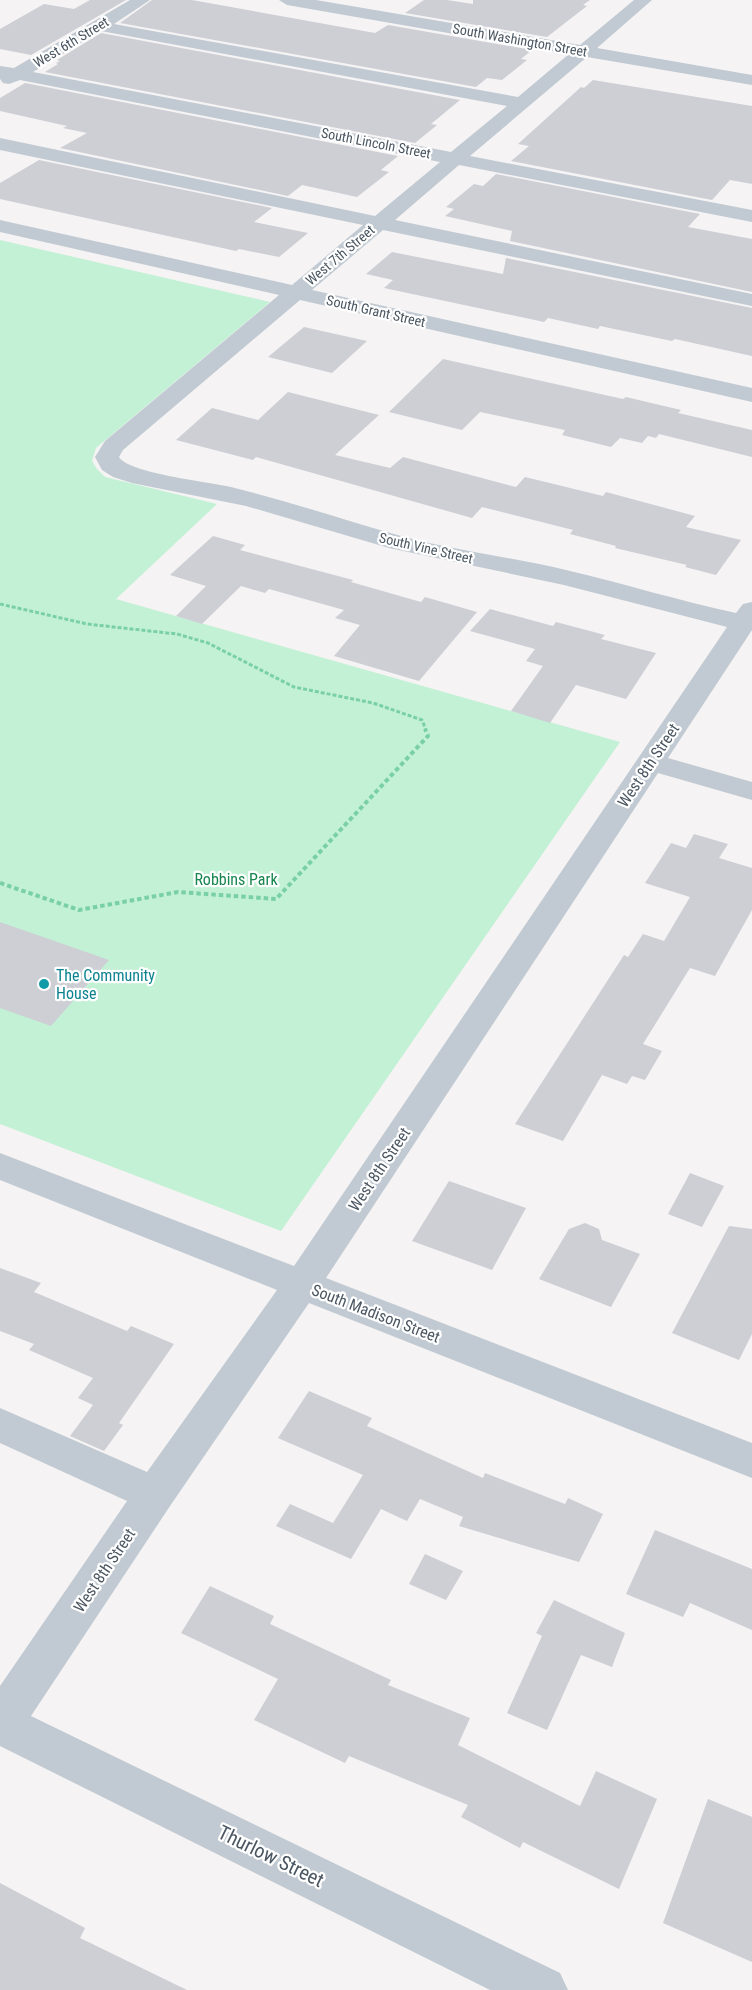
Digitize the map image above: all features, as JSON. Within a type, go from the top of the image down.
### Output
[{"type":"street","name":"West 6th Street","points":[[0,84],[9,72],[99,26],[142,0]]},
{"type":"street","name":"South Washington Street","points":[[287,0],[752,80]]},
{"type":"street","points":[[366,14],[386,0]]},
{"type":"street","name":"West 7th Street","points":[[111,465],[107,457],[113,447],[644,0]]},
{"type":"street","points":[[99,26],[522,104]]},
{"type":"street","name":"South Lincoln Street","points":[[9,72],[752,216]]},
{"type":"street","points":[[0,144],[752,300]]},
{"type":"street","name":"South Grant Street","points":[[0,226],[752,395]]},
{"type":"street","name":"South Vine Street","points":[[111,465],[122,472],[141,478],[202,488],[253,500],[398,543],[568,578],[669,606],[748,616]]},
{"type":"street","name":"West 8th Street","points":[[0,1724],[155,1494],[302,1284],[748,616]]},
{"type":"street","points":[[650,762],[752,791]]},
{"type":"street","name":"South Madison Street","points":[[0,1166],[752,1461]]},
{"type":"street","points":[[0,1425],[155,1494]]},
{"type":"street","name":"Thurlow Street","points":[[0,1724],[543,1990]]},
{"type":"path","points":[[0,604],[87,624],[177,634],[208,643],[294,687],[373,703],[422,720],[428,736],[276,899],[178,892],[79,910],[0,883]]},
{"type":"green space","name":"Robbins Park","points":[[0,240],[270,302],[96,448],[92,461],[105,477],[217,504],[116,599],[620,742],[281,1231],[0,1124]]},
{"type":"building","points":[[90,0],[126,0],[31,55],[0,49],[0,29],[44,4],[74,9]]},
{"type":"building","points":[[152,0],[192,0],[375,33],[388,25],[532,50],[521,59],[527,60],[502,80],[487,78],[476,87],[120,23]]},
{"type":"building","points":[[424,0],[447,0],[473,4],[473,0],[590,0],[583,5],[587,6],[547,37],[405,13]]},
{"type":"building","points":[[101,33],[460,100],[431,124],[437,125],[415,143],[45,72],[58,64],[56,63],[60,61],[57,60]]},
{"type":"building","points":[[593,80],[752,106],[752,184],[730,180],[712,200],[511,161],[529,146],[518,144],[581,87],[584,88]]},
{"type":"building","points":[[25,83],[398,156],[381,170],[389,172],[357,197],[302,185],[288,196],[60,148],[87,133],[63,128],[67,126],[0,111],[0,98]]},
{"type":"building","points":[[39,160],[272,208],[254,222],[308,233],[279,257],[239,249],[236,251],[0,199],[0,183]]},
{"type":"building","points":[[496,174],[700,214],[688,227],[752,239],[752,292],[510,241],[512,231],[445,216],[454,209],[446,207],[474,184],[483,186]]},
{"type":"building","points":[[392,252],[503,274],[506,258],[752,308],[752,356],[600,326],[598,329],[548,318],[544,322],[384,288],[393,280],[366,274]]},
{"type":"building","points":[[304,327],[367,341],[332,373],[268,357]]},
{"type":"building","points":[[443,359],[623,399],[626,397],[681,410],[678,413],[752,430],[752,457],[659,434],[656,438],[648,436],[642,443],[620,438],[611,447],[562,435],[565,430],[480,412],[462,430],[389,412]]},
{"type":"building","points":[[288,392],[379,415],[335,455],[390,468],[403,457],[516,487],[525,477],[603,496],[606,492],[695,516],[686,527],[741,540],[716,575],[570,534],[573,530],[482,507],[472,518],[256,457],[253,460],[176,440],[212,408],[258,420]]},
{"type":"building","points":[[213,536],[245,545],[240,550],[353,580],[351,582],[421,602],[425,597],[477,612],[419,681],[334,656],[360,625],[335,618],[344,610],[269,589],[265,593],[241,586],[202,624],[176,616],[206,586],[170,575]]},
{"type":"building","points":[[490,609],[553,626],[556,622],[605,635],[601,639],[656,653],[626,699],[576,685],[550,723],[511,711],[543,666],[526,661],[535,649],[470,631]]},
{"type":"building","points":[[694,834],[728,844],[719,858],[752,868],[752,910],[715,976],[690,968],[643,1044],[662,1051],[645,1080],[632,1076],[627,1084],[602,1075],[563,1141],[515,1124],[624,955],[628,957],[643,934],[664,941],[690,897],[645,883],[671,843],[686,848]]},
{"type":"building","name":"The Community House","points":[[0,922],[109,960],[51,1026],[0,1008]]},
{"type":"building","points":[[690,1173],[724,1186],[702,1227],[668,1214]]},
{"type":"building","points":[[449,1181],[526,1208],[492,1270],[412,1241]]},
{"type":"building","points":[[585,1223],[599,1229],[602,1240],[640,1254],[611,1307],[539,1279],[569,1229]]},
{"type":"building","points":[[729,1226],[752,1229],[752,1334],[739,1360],[672,1333]]},
{"type":"building","points":[[0,1268],[41,1283],[34,1292],[127,1331],[131,1326],[174,1344],[119,1423],[123,1425],[104,1451],[70,1436],[93,1405],[78,1398],[93,1378],[29,1350],[34,1344],[0,1331]]},
{"type":"building","points":[[309,1391],[372,1418],[367,1426],[483,1478],[485,1473],[565,1504],[568,1498],[603,1514],[579,1562],[459,1526],[463,1517],[420,1499],[407,1521],[381,1509],[351,1559],[276,1526],[290,1504],[333,1523],[363,1475],[278,1438]]},
{"type":"building","points":[[655,1530],[752,1569],[752,1630],[690,1603],[683,1617],[626,1594]]},
{"type":"building","points":[[425,1554],[463,1571],[446,1600],[409,1584]]},
{"type":"building","points":[[210,1586],[274,1616],[270,1624],[391,1680],[388,1685],[470,1718],[458,1745],[580,1806],[596,1771],[657,1799],[619,1889],[523,1842],[520,1848],[461,1817],[468,1805],[349,1756],[345,1763],[254,1720],[278,1679],[181,1633]]},
{"type":"building","points":[[554,1600],[625,1633],[612,1667],[581,1655],[547,1730],[507,1713],[542,1636],[536,1633]]},
{"type":"building","points":[[708,1799],[752,1817],[752,1962],[663,1923]]},
{"type":"building","points":[[0,1883],[85,1928],[80,1938],[187,1990],[0,1990]]},
{"type":"place","name":"The Community House","points":[[44,984]]}]
